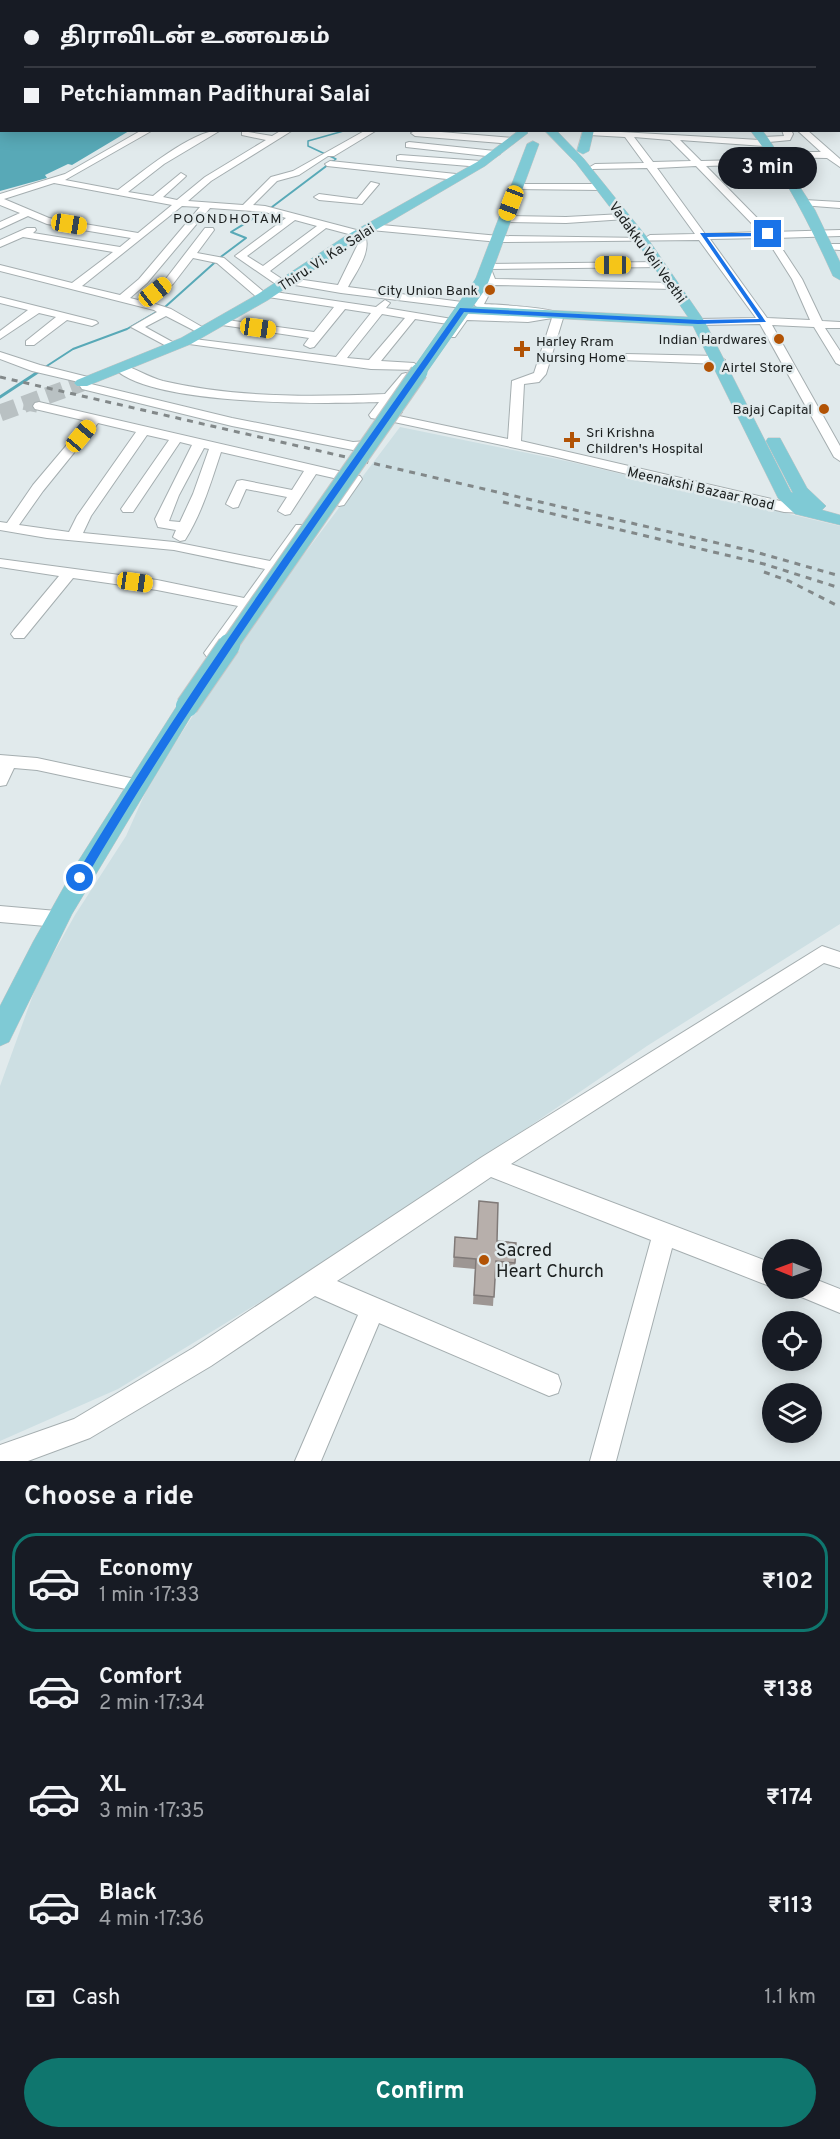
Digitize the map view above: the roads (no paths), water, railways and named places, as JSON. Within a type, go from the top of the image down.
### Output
[{"type":"main road","name":"Vadakku Veli Veethi","points":[[551,132],[569,150],[623,217],[645,239],[658,265],[704,322],[719,360],[784,494],[801,510]]},
{"type":"main road","points":[[569,150],[583,151],[589,132]]},
{"type":"main road","points":[[757,132],[804,202],[819,232],[834,247],[840,276]]},
{"type":"main road","points":[[515,134],[533,144]]},
{"type":"main road","name":"Thiru. Vi. Ka. Salai","points":[[85,383],[186,340],[265,296],[366,231],[481,164],[515,134]]},
{"type":"main road","points":[[0,1034],[20,988],[57,919],[135,785],[486,275],[533,144],[543,139],[558,140]]},
{"type":"main road","name":"Vadakku Veli Veethi","points":[[583,151],[704,322],[800,491]]},
{"type":"main road","points":[[462,307],[528,314],[704,322]]},
{"type":"main road","points":[[800,491],[801,510],[840,518]]},
{"type":"main road","points":[[800,491],[815,505],[840,518]]},
{"type":"street","points":[[0,197],[59,175],[133,132]]},
{"type":"street","points":[[0,197],[55,181],[145,132]]},
{"type":"street","points":[[119,194],[161,162],[214,132]]},
{"type":"street","points":[[234,137],[247,132],[273,140]]},
{"type":"street","points":[[76,285],[140,236],[208,179],[286,132]]},
{"type":"street","points":[[245,208],[274,179],[296,173],[329,158],[370,132]]},
{"type":"street","points":[[392,171],[416,132],[515,134]]},
{"type":"street","points":[[599,132],[667,137],[698,135],[726,151],[774,158],[827,155]]},
{"type":"street","points":[[657,132],[667,137],[696,163],[768,234],[797,279],[817,323],[840,361]]},
{"type":"street","points":[[595,167],[696,163],[726,151],[787,138],[788,132]]},
{"type":"street","points":[[803,132],[840,164]]},
{"type":"street","points":[[628,135],[764,321],[840,457]]},
{"type":"street","points":[[409,145],[495,154]]},
{"type":"street","points":[[329,158],[392,171],[456,177]]},
{"type":"street","points":[[400,158],[481,164]]},
{"type":"street","points":[[155,199],[181,176]]},
{"type":"street","points":[[55,181],[180,203],[267,210],[359,202],[374,184]]},
{"type":"street","points":[[234,207],[255,186]]},
{"type":"street","points":[[517,187],[600,187]]},
{"type":"street","points":[[0,197],[27,213],[51,221],[140,236]]},
{"type":"street","points":[[804,202],[840,205]]},
{"type":"street","points":[[43,286],[102,301],[120,297],[143,281],[207,205]]},
{"type":"street","points":[[308,206],[326,224],[366,231],[499,238],[645,239],[703,235],[840,233]]},
{"type":"street","points":[[308,206],[240,256],[262,271],[287,283],[462,307]]},
{"type":"street","points":[[0,226],[27,213]]},
{"type":"street","points":[[505,219],[566,220],[623,217]]},
{"type":"street","points":[[0,244],[51,221]]},
{"type":"street","points":[[262,271],[326,224]]},
{"type":"street","points":[[141,303],[169,282],[209,230]]},
{"type":"street","points":[[341,290],[361,251],[366,231]]},
{"type":"street","points":[[21,234],[122,250]]},
{"type":"street","points":[[191,255],[217,259],[265,296],[448,321]]},
{"type":"street","points":[[486,275],[658,265]]},
{"type":"street","points":[[0,268],[76,285],[141,303],[162,310],[203,331]]},
{"type":"street","points":[[486,275],[673,286]]},
{"type":"street","points":[[486,275],[478,303],[481,307],[528,310],[554,315]]},
{"type":"street","points":[[339,361],[391,296]]},
{"type":"street","points":[[0,300],[92,323]]},
{"type":"street","points":[[300,357],[342,305]]},
{"type":"street","points":[[391,418],[375,416],[448,321],[462,307]]},
{"type":"street","points":[[0,336],[37,309]]},
{"type":"street","points":[[162,310],[137,327],[172,346]]},
{"type":"street","points":[[0,355],[85,383],[232,422],[353,446],[371,444],[463,318],[528,319],[554,315]]},
{"type":"street","points":[[514,444],[518,381],[535,380],[540,374],[554,315]]},
{"type":"street","points":[[30,343],[65,316]]},
{"type":"street","points":[[371,364],[412,316]]},
{"type":"street","points":[[704,322],[764,321],[840,325]]},
{"type":"street","points":[[219,322],[317,336]]},
{"type":"street","points":[[186,340],[300,357],[414,368]]},
{"type":"street","points":[[625,358],[719,360]]},
{"type":"street","points":[[120,368],[136,376],[178,389],[242,398],[390,398]]},
{"type":"street","points":[[39,406],[348,477]]},
{"type":"street","name":"Meenakshi Bazaar Road","points":[[391,418],[801,510]]},
{"type":"street","points":[[5,527],[95,419]]},
{"type":"street","points":[[74,537],[84,516],[144,430]]},
{"type":"street","points":[[128,509],[177,437]]},
{"type":"street","points":[[185,527],[164,524],[162,519],[200,443]]},
{"type":"street","points":[[174,546],[185,527],[216,446]]},
{"type":"street","points":[[285,511],[313,468]]},
{"type":"street","points":[[161,748],[177,704],[273,566],[348,477]]},
{"type":"street","points":[[161,748],[198,705],[232,650],[348,477]]},
{"type":"street","points":[[233,504],[242,484],[295,495]]},
{"type":"street","points":[[5,527],[74,537],[174,546],[273,566]]},
{"type":"street","points":[[0,563],[157,585],[247,603]]},
{"type":"street","points":[[19,634],[69,573]]},
{"type":"street","points":[[0,780],[5,761],[37,764],[135,785]]},
{"type":"street","points":[[0,914],[57,919]]},
{"type":"street","points":[[0,1458],[81,1429],[202,1357],[490,1166],[822,954],[840,960]]},
{"type":"street","points":[[490,1166],[762,1271]]},
{"type":"street","points":[[603,1461],[664,1234]]},
{"type":"street","points":[[313,1283],[549,1384]]},
{"type":"street","points":[[822,1294],[840,1301]]},
{"type":"street","points":[[308,1461],[373,1309]]},
{"type":"water","points":[[0,132],[127,132],[72,165],[68,164],[45,175],[47,178],[0,191]]},
{"type":"waterway","points":[[331,163],[336,159],[308,146],[308,141],[340,132]]},
{"type":"waterway","points":[[36,373],[73,349],[127,329],[165,307],[222,256],[246,238],[231,232],[272,207],[333,161]]},
{"type":"waterway","points":[[0,397],[38,372]]},
{"type":"tunnel","points":[[0,413],[82,383]]},
{"type":"tunnel","points":[[24,403],[39,406]]},
{"type":"railway","points":[[0,377],[752,551],[840,576]]},
{"type":"railway","points":[[503,502],[764,564],[840,588]]},
{"type":"railway","points":[[764,572],[789,581],[840,607]]},
{"type":"place","name":"City Union Bank","points":[[490,290]]},
{"type":"place","name":"Indian Hardwares","points":[[779,339]]},
{"type":"place","name":"Harley Rram Nursing Home","points":[[522,349]]},
{"type":"place","name":"Airtel Store","points":[[709,367]]},
{"type":"place","name":"Bajaj Capital","points":[[824,409]]},
{"type":"place","name":"Sri Krishna Children's Hospital","points":[[572,440]]},
{"type":"place","name":"Sacred Heart Church","points":[[484,1260]]},
{"type":"district","name":"POONDHOTAM","points":[[228,218]]}]
